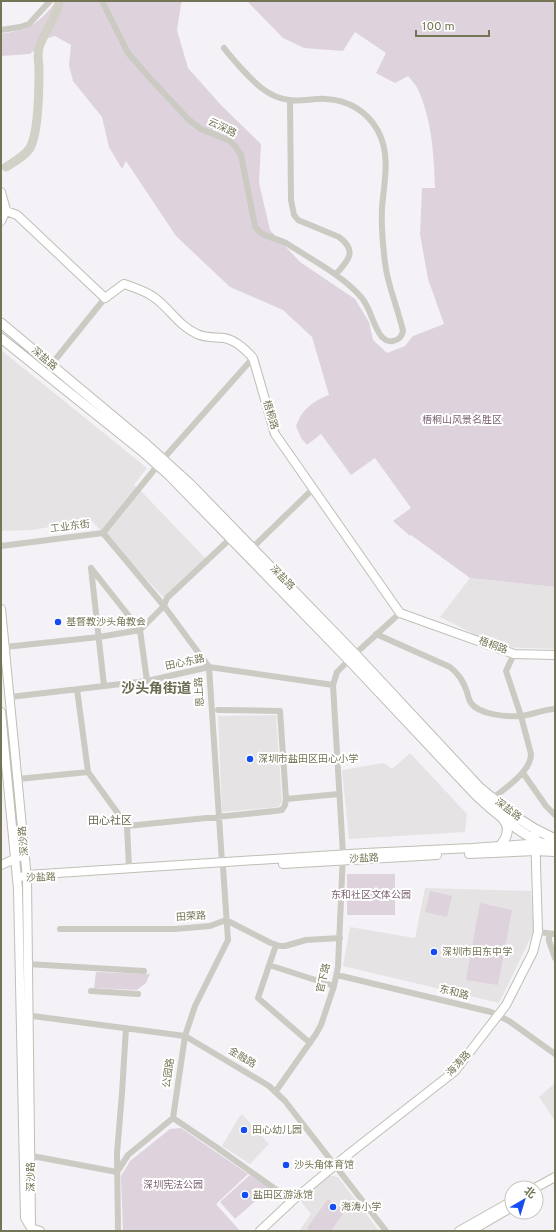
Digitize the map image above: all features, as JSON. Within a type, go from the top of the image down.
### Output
[{"type":"main road","name":"深盐路","points":[[1,323],[161,462],[492,799],[534,829],[555,839]]},
{"type":"main road","name":"深盐路","points":[[3,340],[161,462],[231,538],[249,551]]},
{"type":"main road","name":"深盐路","points":[[352,657],[464,783],[501,817],[536,845],[555,851]]},
{"type":"main road","points":[[499,847],[505,839],[508,831],[506,821],[501,817]]},
{"type":"street","name":"云深路","points":[[102,1],[128,53],[147,75],[189,120],[201,129],[230,141],[236,146],[240,155],[255,226],[258,231],[263,235],[286,243],[336,274],[361,297],[382,337],[387,341],[397,340],[402,336],[403,331],[387,277],[385,262],[382,210],[386,154],[378,131],[362,112],[352,105],[341,101],[326,99],[290,100]]},
{"type":"street","points":[[1,30],[29,24],[49,3]]},
{"type":"street","points":[[224,48],[262,89],[269,94],[290,100],[290,184],[292,208],[294,215],[298,220],[339,237],[348,247],[350,252],[349,258],[336,274]]},
{"type":"street","points":[[1,192],[3,210],[1,221]]},
{"type":"street","points":[[3,210],[17,215],[105,298]]},
{"type":"street","points":[[51,365],[105,298],[124,284],[146,292],[161,302],[179,322],[188,329],[204,337],[225,338],[232,340],[247,351],[253,358]]},
{"type":"street","name":"工业东街","points":[[1,546],[103,533],[161,462],[253,358]]},
{"type":"street","name":"梧桐路","points":[[253,358],[275,434],[400,613],[514,654],[555,655]]},
{"type":"street","points":[[249,551],[314,488]]},
{"type":"street","name":"恩上路","points":[[103,533],[164,606],[209,667],[223,865]]},
{"type":"street","points":[[5,647],[99,637],[140,630],[164,606],[167,598],[231,538]]},
{"type":"street","points":[[104,686],[91,568],[140,630],[147,681]]},
{"type":"street","name":"深沙路","points":[[1,609],[26,859],[28,964],[25,1015]]},
{"type":"street","points":[[333,685],[337,672],[400,613]]},
{"type":"street","points":[[376,634],[450,666],[458,673],[464,682],[471,702],[475,708],[481,712],[521,716],[555,709]]},
{"type":"street","points":[[492,799],[523,773],[530,764],[531,754],[521,716],[506,671],[514,654]]},
{"type":"street","name":"田心东路","points":[[10,697],[147,681],[209,667],[333,685]]},
{"type":"street","name":"官下路","points":[[276,1091],[321,1025],[337,975],[343,857],[333,685]]},
{"type":"street","points":[[77,689],[88,772],[127,826],[129,868]]},
{"type":"street","points":[[127,826],[282,810],[286,799],[280,711],[218,710]]},
{"type":"street","name":"深沙路","points":[[1,712],[5,785],[16,858],[25,1015],[27,1155],[25,1218],[31,1229]]},
{"type":"street","points":[[5,785],[15,783],[18,779],[88,772]]},
{"type":"street","points":[[523,773],[546,806],[555,815]]},
{"type":"street","points":[[286,799],[339,794]]},
{"type":"street","name":"海涛路","points":[[260,1231],[292,1201],[335,1165],[455,1071],[506,1005],[528,962],[538,932],[536,845],[534,829]]},
{"type":"street","name":"沙盐路","points":[[343,857],[536,845],[555,842]]},
{"type":"street","name":"沙盐路","points":[[27,877],[536,845]]},
{"type":"street","points":[[1,865],[20,857],[26,859]]},
{"type":"street","name":"沙盐路","points":[[17,878],[129,868],[223,865]]},
{"type":"street","name":"公园路","points":[[173,1118],[185,1036],[195,1006],[228,940],[223,865]]},
{"type":"street","points":[[226,920],[276,945],[285,946],[306,940],[340,938]]},
{"type":"street","name":"田荣路","points":[[60,930],[175,929],[210,926],[226,920]]},
{"type":"street","points":[[538,932],[552,934],[549,941],[555,958]]},
{"type":"street","points":[[276,945],[258,998],[310,1043]]},
{"type":"street","points":[[28,964],[144,971]]},
{"type":"street","points":[[269,964],[334,986]]},
{"type":"street","name":"东和路","points":[[337,975],[480,1009],[509,1020],[555,1054]]},
{"type":"street","points":[[91,991],[138,994]]},
{"type":"street","name":"金融路","points":[[25,1015],[185,1036],[269,1086],[276,1091],[386,1231]]},
{"type":"street","points":[[118,1231],[117,1172],[126,1028]]},
{"type":"street","points":[[117,1172],[128,1155],[173,1118],[292,1201]]},
{"type":"street","points":[[27,1155],[117,1172]]},
{"type":"street","points":[[544,1183],[555,1177]]},
{"type":"street","points":[[544,1189],[555,1183]]},
{"type":"street","points":[[459,1231],[504,1206]]},
{"type":"street","points":[[470,1231],[504,1212]]},
{"type":"street","points":[[31,1229],[40,1231]]},
{"type":"shaded area","points":[[1,350],[147,468],[134,485],[206,559],[164,598],[91,520],[32,530],[1,531]]},
{"type":"shaded area","points":[[470,578],[555,587],[555,649],[499,647],[440,617]]},
{"type":"shaded area","name":"深圳市盐田区田心小学","points":[[276,715],[282,802],[278,807],[222,812],[218,716]]},
{"type":"shaded area","points":[[410,753],[467,814],[465,832],[349,839],[342,770],[384,763],[392,769]]},
{"type":"shaded area","name":"深圳市田东中学","points":[[425,888],[531,891],[534,931],[499,1003],[343,966],[350,927],[415,938]]},
{"type":"shaded area","points":[[555,1083],[555,1121],[539,1097]]},
{"type":"shaded area","name":"田心幼儿园","points":[[242,1114],[269,1144],[250,1164],[222,1146]]},
{"type":"shaded area","name":"海涛小学","points":[[328,1175],[338,1177],[379,1231],[299,1231],[311,1214],[300,1200]]},
{"type":"green space","name":"梧桐山风景名胜区","points":[[57,1],[183,1],[181,4],[177,30],[188,68],[221,105],[261,144],[259,183],[270,230],[300,262],[355,299],[369,322],[373,340],[387,353],[405,346],[413,336],[444,324],[428,279],[420,234],[422,188],[435,188],[430,127],[419,92],[408,76],[395,83],[376,73],[386,53],[355,32],[343,51],[304,48],[283,38],[247,1],[555,1],[555,587],[470,578],[411,535],[410,536],[393,521],[411,508],[375,458],[351,475],[321,434],[307,445],[301,438],[296,426],[301,415],[313,403],[329,395],[312,337],[283,310],[230,287],[176,236],[126,161],[122,169],[109,147],[102,117],[73,81],[69,65],[71,45],[55,36],[48,38],[30,54],[1,56],[1,34],[20,30],[33,24],[39,20]]},
{"type":"green space","name":"东和社区文体公园","points":[[347,874],[395,874],[395,915],[347,915]]},
{"type":"green space","points":[[430,891],[452,896],[447,917],[425,912]]},
{"type":"green space","points":[[480,903],[512,910],[498,985],[466,980]]},
{"type":"green space","points":[[96,972],[150,974],[146,983],[137,990],[94,988]]},
{"type":"green space","name":"深圳宪法公园","points":[[181,1128],[248,1174],[216,1204],[240,1231],[123,1231],[121,1176],[130,1161],[170,1129]]},
{"type":"green space","name":"盐田区游泳馆","points":[[250,1175],[270,1188],[235,1219],[220,1202]]},
{"type":"green space","points":[[328,1199],[345,1211],[331,1231],[310,1231],[307,1228]]},
{"type":"waterway","points":[[6,167],[25,154],[33,141],[38,110],[38,51],[56,13],[59,1]]},
{"type":"place","name":"基督教沙头角教会","points":[[58,622]]},
{"type":"place","name":"深圳市盐田区田心小学","points":[[250,759]]},
{"type":"place","name":"深圳市田东中学","points":[[434,952]]},
{"type":"place","name":"田心幼儿园","points":[[244,1130]]},
{"type":"place","name":"沙头角体育馆","points":[[286,1165]]},
{"type":"place","name":"盐田区游泳馆","points":[[245,1195]]},
{"type":"place","name":"海涛小学","points":[[333,1207]]},
{"type":"district","name":"沙头角街道","points":[[156,689]]},
{"type":"district","name":"田心社区","points":[[110,821]]}]
